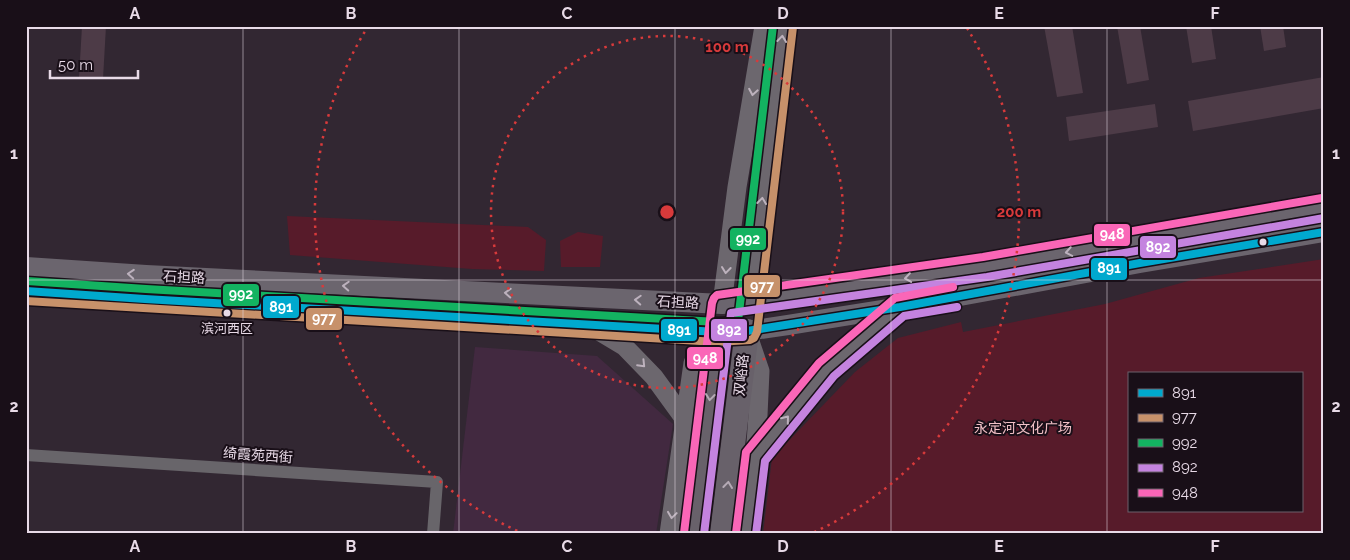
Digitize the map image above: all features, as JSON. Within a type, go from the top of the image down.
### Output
[{"type":"highway","name":"双峪路","points":[[722,534],[747,331]]},
{"type":"highway","name":"双峪路","points":[[694,534],[718,332]]},
{"type":"main road","name":"石担路","points":[[26,267],[146,275],[722,304],[985,267],[1324,208]]},
{"type":"main road","name":"石担路","points":[[26,291],[589,325],[718,332],[747,331],[900,307],[1140,263],[1324,232]]},
{"type":"main road","points":[[747,331],[750,301]]},
{"type":"main road","points":[[718,332],[722,304]]},
{"type":"street","points":[[722,304],[737,186],[764,26]]},
{"type":"street","points":[[750,301],[783,26]]},
{"type":"street","points":[[755,457],[827,369],[900,307]]},
{"type":"street","points":[[589,325],[624,346],[657,380],[683,417],[684,432]]},
{"type":"street","name":"双峪路","points":[[746,534],[755,457],[760,371],[747,331]]},
{"type":"street","points":[[669,534],[694,363],[718,332]]},
{"type":"street","name":"绮霞苑西街","points":[[26,455],[437,482],[433,534]]},
{"type":"shaded area","points":[[475,347],[597,356],[673,424],[656,534],[453,534]]},
{"type":"green space","points":[[287,216],[528,227],[546,240],[544,271],[472,269],[290,255]]},
{"type":"green space","points":[[578,232],[603,236],[600,267],[561,267],[560,241]]},
{"type":"green space","name":"永定河文化广场","points":[[1324,259],[1324,534],[763,534],[772,458],[855,372],[898,338],[961,322],[963,332],[1105,304],[1199,278]]},
{"type":"building","points":[[82,26],[106,26],[103,79],[79,78]]},
{"type":"building","points":[[1044,26],[1072,26],[1083,93],[1057,97]]},
{"type":"building","points":[[1117,26],[1140,26],[1149,80],[1127,84]]},
{"type":"building","points":[[1186,26],[1211,26],[1216,59],[1192,63]]},
{"type":"building","points":[[1260,26],[1283,26],[1286,47],[1264,51]]},
{"type":"building","points":[[1324,77],[1324,108],[1193,131],[1188,101]]},
{"type":"building","points":[[1155,104],[1158,127],[1069,141],[1066,117]]},
{"type":"transit line","name":"992","points":[[27,281],[718,322],[738,321],[773,26]]},
{"type":"transit line","name":"977","points":[[26,301],[717,342],[750,340],[754,338],[757,332],[793,27]]},
{"type":"transit line","name":"948","points":[[684,533],[712,303],[717,295],[983,257],[1322,198]]},
{"type":"transit line","name":"892","points":[[704,534],[731,313],[987,277],[1324,218]]},
{"type":"transit line","name":"891","points":[[26,291],[718,332],[747,331],[900,307],[1140,263],[1324,232]]},
{"type":"transit line","name":"948","points":[[736,533],[746,452],[819,363],[895,298],[953,287]]},
{"type":"transit line","name":"892","points":[[756,534],[765,461],[834,376],[904,316],[957,307]]},
{"type":"place","name":"滨河西区","points":[[227,313]]}]
